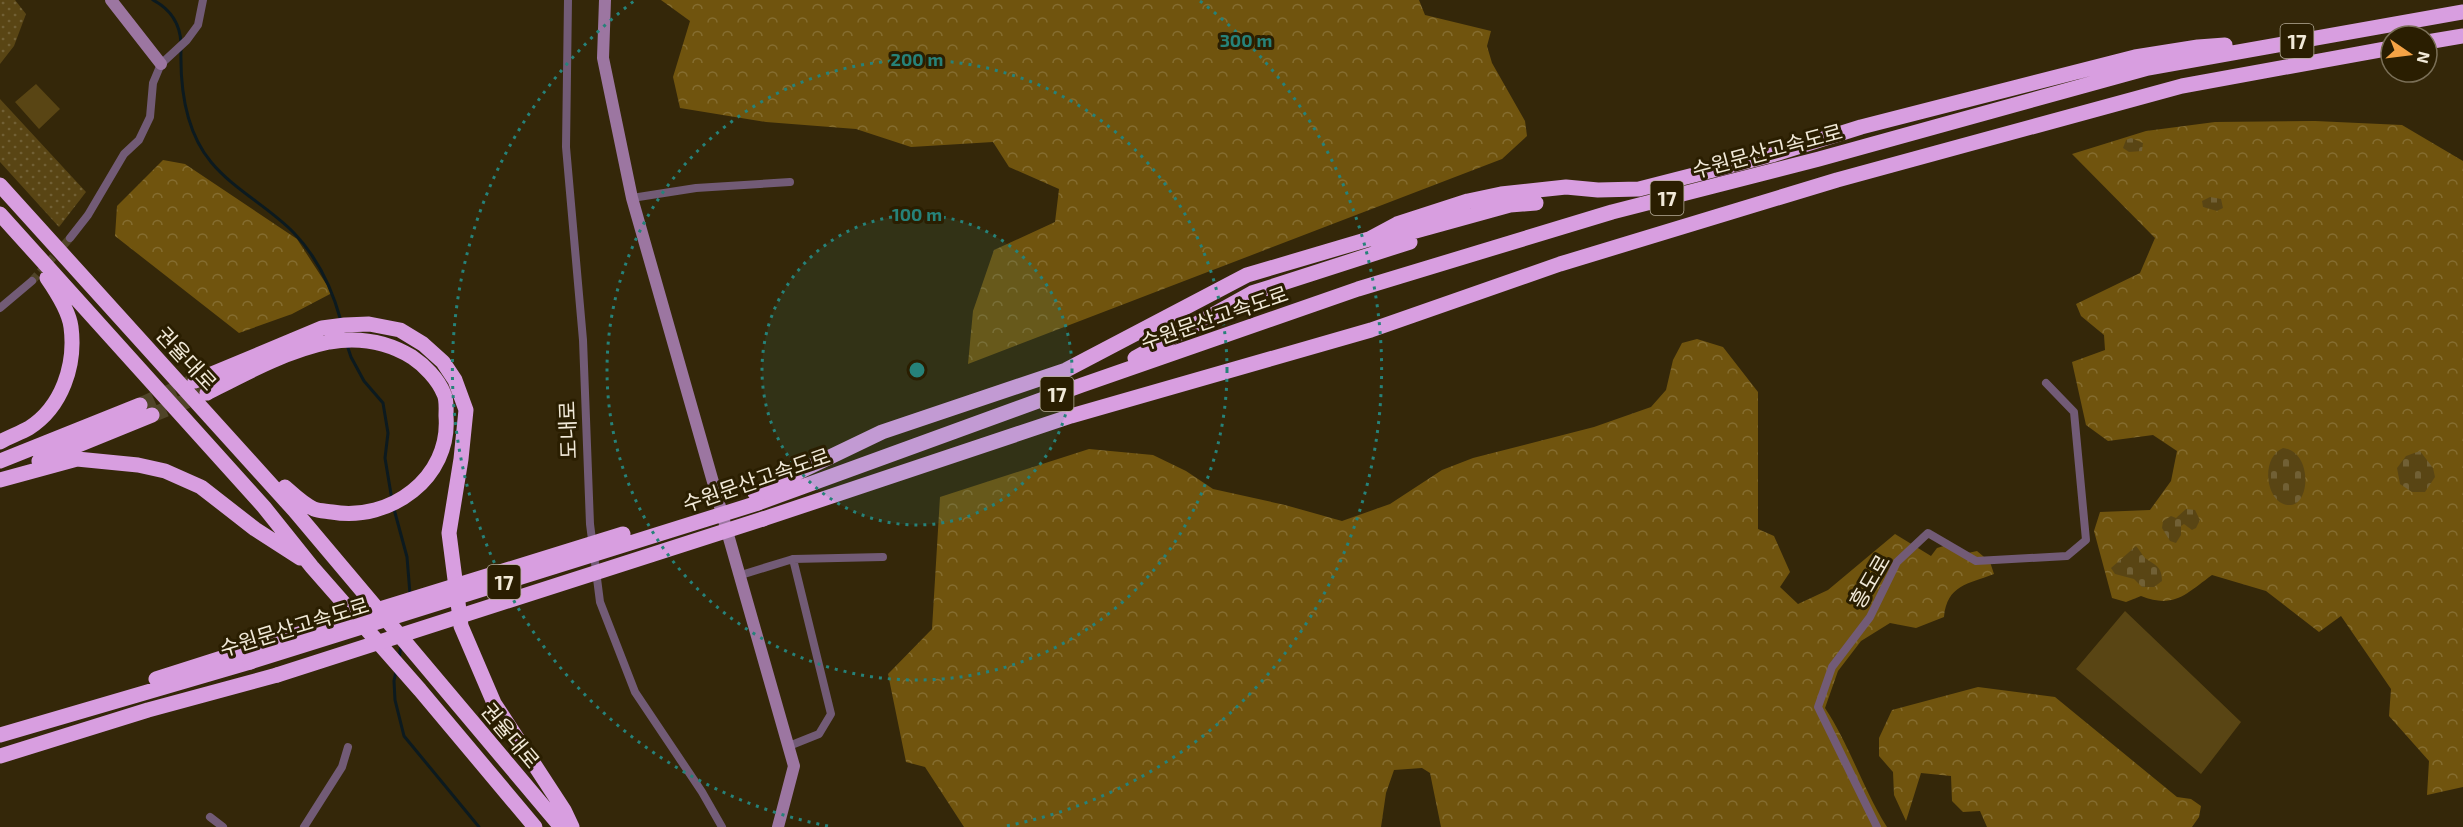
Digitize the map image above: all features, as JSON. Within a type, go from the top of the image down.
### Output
[{"type":"highway","name":"수원문산고속도로","points":[[0,735],[757,498],[1358,289],[1612,212],[1819,159],[2131,72],[2463,12]]},
{"type":"highway","points":[[2439,40],[2463,36]]},
{"type":"highway","points":[[757,498],[882,432],[1066,370],[1247,275],[1370,238],[1397,225],[1468,201],[1501,194],[1566,187],[1598,190],[1640,189],[1772,155],[1860,128],[2135,57],[2198,47],[2296,41]]},
{"type":"highway","name":"수원문산고속도로","points":[[0,756],[147,710],[278,675],[764,519],[1071,416],[1371,330],[1560,264],[1837,180],[2182,86],[2379,50]]},
{"type":"highway","name":"권율대로","points":[[0,185],[294,510],[337,564],[561,827]]},
{"type":"highway","points":[[1082,385],[1147,352],[1252,293],[1536,203],[1510,205],[1394,237],[1370,238]]},
{"type":"highway","name":"권율대로","points":[[0,214],[264,507],[312,567],[420,690],[535,827]]},
{"type":"highway","points":[[0,442],[30,427],[58,400],[70,367],[71,326],[56,290],[15,231]]},
{"type":"highway","points":[[195,381],[322,328],[369,324],[400,330],[423,344],[443,362],[455,380],[466,410],[449,533],[461,626],[494,704],[564,810],[572,827]]},
{"type":"highway","points":[[207,393],[287,355],[328,343],[372,340],[399,349],[422,363],[445,395],[447,430],[438,462],[424,482],[409,495],[383,509],[357,515],[314,509],[299,500],[221,428]]},
{"type":"highway","points":[[0,461],[146,410],[0,479]]},
{"type":"highway","points":[[0,479],[77,459],[138,465],[165,471],[201,487],[255,529],[312,567]]},
{"type":"highway","points":[[0,726],[249,656]]},
{"type":"street","points":[[111,0],[161,64]]},
{"type":"street","points":[[70,238],[88,215],[124,154],[140,140],[150,117],[153,83],[161,64],[187,40],[198,25],[203,0]]},
{"type":"street","name":"도내로","points":[[568,0],[566,147],[583,340],[590,524],[600,602],[635,692],[722,827]]},
{"type":"street","points":[[605,0],[603,57],[633,198],[794,766],[779,827]]},
{"type":"street","points":[[633,198],[696,188],[790,182]]},
{"type":"street","points":[[0,308],[32,281]]},
{"type":"street","name":"흥도로","points":[[1877,827],[1818,707],[1832,668],[1870,618],[1897,562],[1928,532],[1976,561],[2067,556],[2086,540],[2074,412],[2046,383]]},
{"type":"street","points":[[741,575],[793,559],[884,557]]},
{"type":"street","points":[[789,746],[819,734],[831,714],[793,559]]},
{"type":"street","points":[[304,827],[342,767],[348,747]]},
{"type":"street","points":[[210,817],[223,827]]},
{"type":"green space","points":[[0,0],[15,0],[26,14],[14,46],[0,64]]},
{"type":"green space","points":[[661,0],[1419,0],[1425,15],[1491,31],[1487,46],[1492,63],[1525,121],[1527,136],[1502,159],[968,364],[973,311],[994,250],[1055,222],[1059,189],[1009,167],[993,142],[911,147],[856,129],[766,122],[680,108],[673,77],[690,21]]},
{"type":"green space","points":[[36,84],[60,109],[39,129],[15,102]]},
{"type":"green space","points":[[0,99],[86,192],[59,227],[0,162]]},
{"type":"green space","points":[[2315,121],[2402,125],[2463,161],[2463,787],[2427,795],[2429,761],[2389,716],[2391,689],[2341,616],[2319,632],[2266,591],[2212,575],[2179,598],[2171,600],[2152,600],[2141,596],[2126,602],[2112,598],[2094,531],[2100,512],[2150,510],[2171,481],[2177,451],[2153,435],[2108,441],[2086,425],[2072,362],[2105,350],[2104,335],[2081,316],[2076,304],[2140,273],[2155,238],[2072,154],[2146,131],[2215,122]]},
{"type":"green space","points":[[2131,138],[2143,143],[2142,151],[2129,152],[2123,148],[2126,140]]},
{"type":"green space","points":[[163,160],[185,164],[297,239],[332,293],[292,314],[239,333],[115,236],[117,206]]},
{"type":"green space","points":[[2210,197],[2221,199],[2223,208],[2217,211],[2203,207],[2202,201]]},
{"type":"green space","points":[[1697,339],[1723,347],[1758,392],[1758,529],[1774,536],[1790,572],[1780,587],[1798,604],[1828,590],[1895,534],[1931,556],[1937,548],[1947,545],[1959,555],[1977,551],[1990,562],[1994,574],[1960,587],[1954,592],[1949,598],[1944,617],[1916,628],[1890,623],[1861,641],[1838,671],[1825,708],[1887,827],[1441,827],[1430,773],[1422,768],[1394,770],[1386,793],[1381,827],[964,827],[925,767],[906,762],[888,674],[932,629],[940,497],[1089,449],[1153,455],[1186,471],[1213,489],[1285,505],[1342,521],[1390,504],[1442,470],[1473,458],[1594,427],[1651,407],[1666,390],[1673,360],[1682,343]]},
{"type":"green space","points":[[2283,448],[2300,458],[2304,468],[2305,488],[2302,496],[2291,505],[2282,504],[2276,498],[2269,481],[2268,471],[2271,461],[2275,453]]},
{"type":"green space","points":[[2420,451],[2433,468],[2435,477],[2425,492],[2412,492],[2400,484],[2397,468],[2406,456]]},
{"type":"green space","points":[[2186,509],[2195,510],[2200,520],[2196,528],[2192,530],[2184,524],[2181,526],[2181,535],[2176,543],[2170,541],[2162,528],[2163,521],[2171,516],[2176,518]]},
{"type":"green space","points":[[2136,546],[2145,558],[2157,566],[2161,572],[2162,581],[2154,587],[2142,587],[2134,579],[2115,574],[2111,568]]},
{"type":"green space","points":[[2125,611],[2241,722],[2201,774],[2076,669]]},
{"type":"green space","points":[[1978,687],[2055,697],[2177,797],[2191,799],[2201,806],[2199,817],[2192,827],[1987,827],[1980,811],[1963,812],[1952,801],[1951,776],[1921,773],[1906,821],[1894,795],[1893,772],[1879,756],[1879,738],[1892,710]]},
{"type":"waterway","points":[[153,0],[173,18],[179,30],[181,43]]},
{"type":"waterway","points":[[181,49],[183,94],[190,123],[202,150],[220,172],[274,215],[303,243],[323,274],[341,321]]},
{"type":"waterway","points":[[347,345],[364,381],[383,403],[388,433],[385,458],[392,500]]},
{"type":"waterway","points":[[394,509],[407,557],[410,594]]},
{"type":"waterway","points":[[399,659],[401,645]]},
{"type":"waterway","points":[[396,671],[395,700],[404,736],[479,827]]},
{"type":"tunnel","points":[[32,281],[70,238]]},
{"type":"tunnel","points":[[140,405],[192,382]]},
{"type":"tunnel","points":[[152,415],[204,394]]}]
